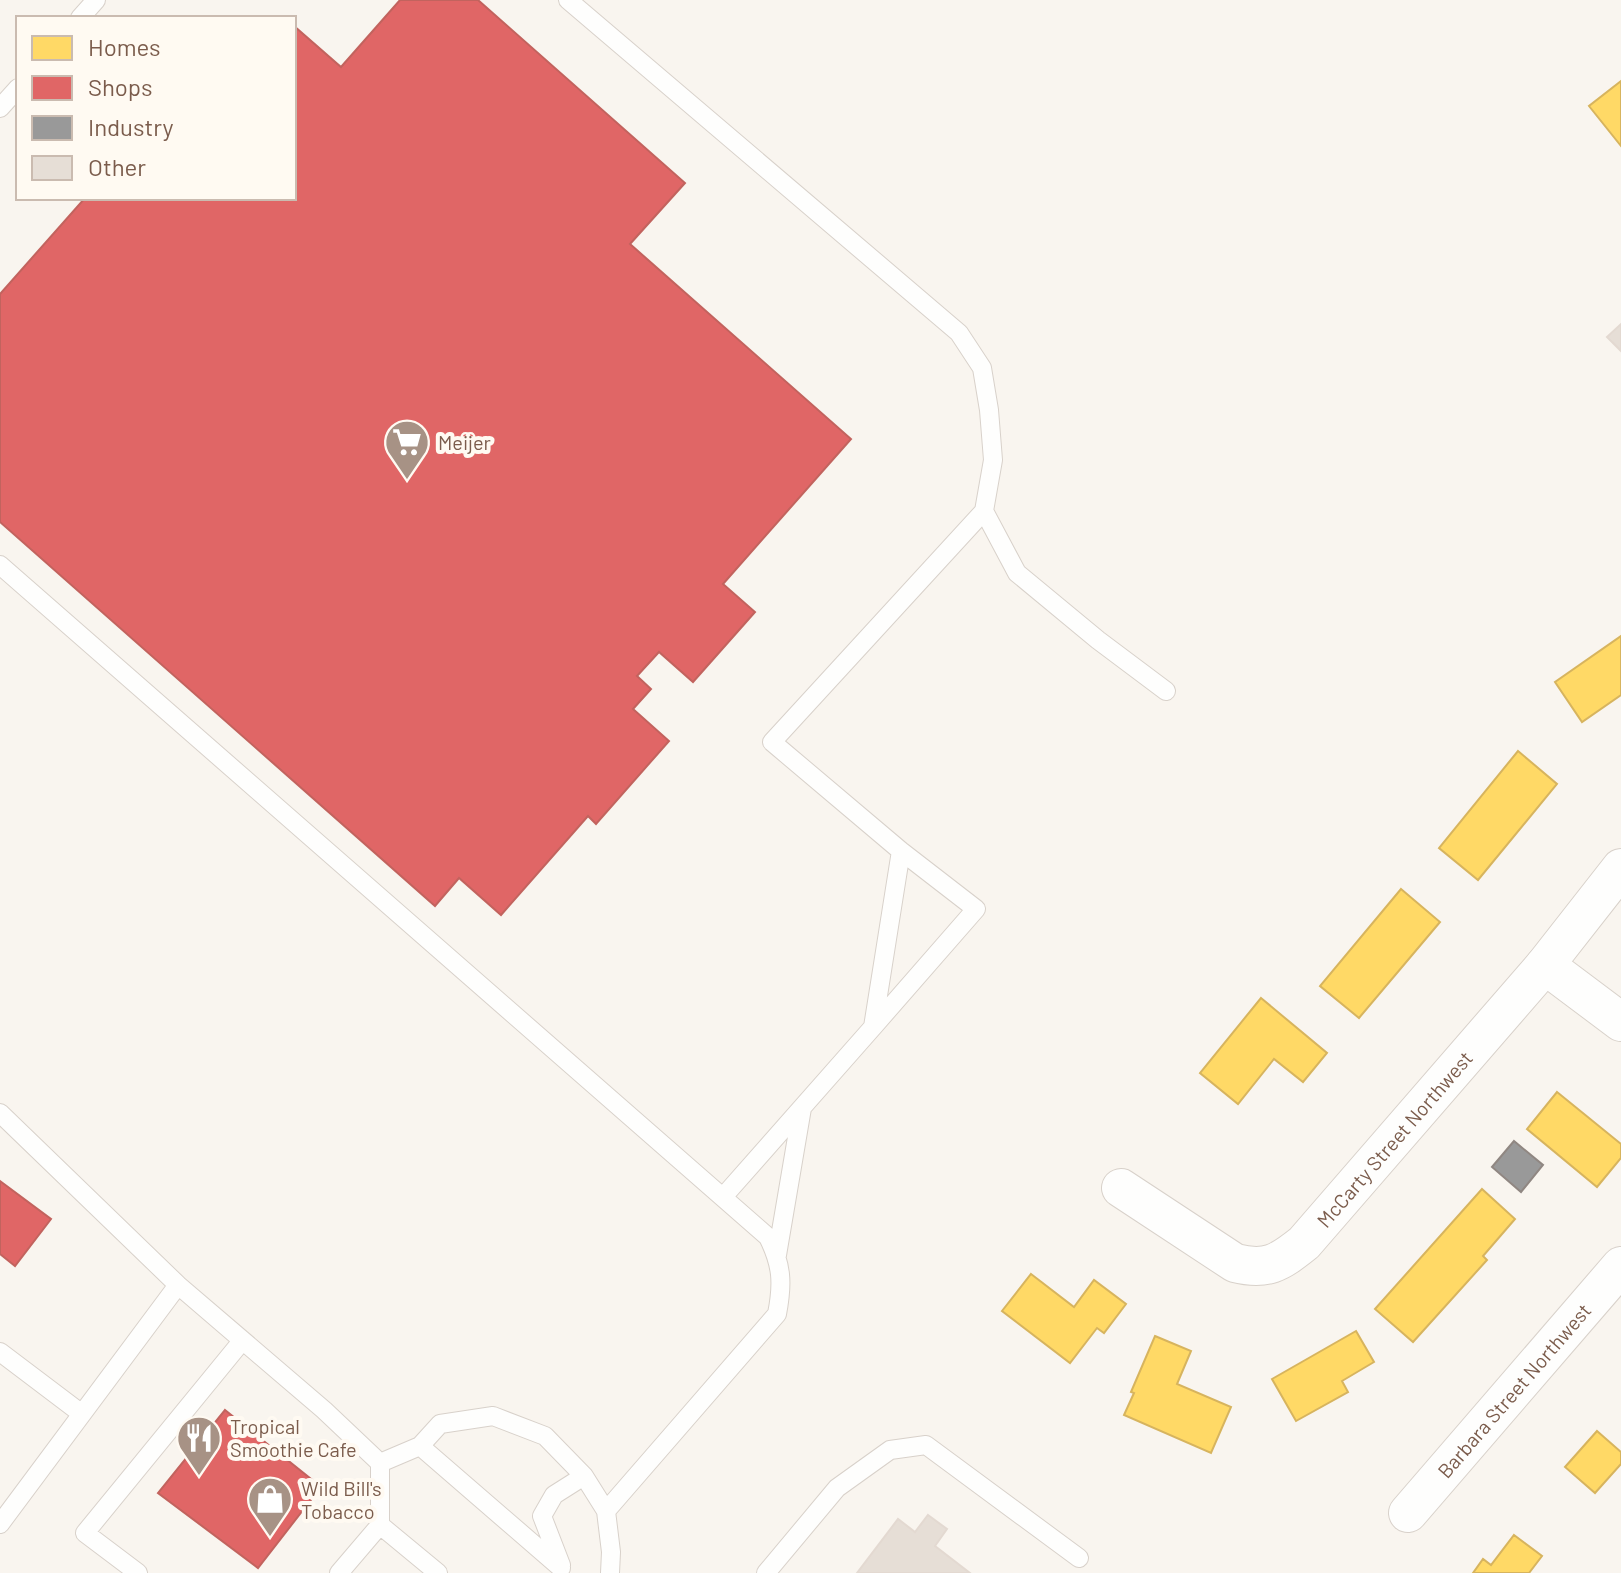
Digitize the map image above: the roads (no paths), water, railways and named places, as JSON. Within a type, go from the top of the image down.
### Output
[{"type":"street","name":"McCarty Street Northwest","points":[[1121,1188],[1235,1263],[1255,1268],[1283,1260],[1304,1243],[1545,965],[1621,868]]},
{"type":"street","points":[[1545,965],[1621,1022]]},
{"type":"street","name":"Barbara Street Northwest","points":[[1408,1513],[1621,1266]]},
{"type":"lane","points":[[82,16],[96,0]]},
{"type":"lane","points":[[568,0],[959,333],[982,368],[989,410],[993,460],[984,511],[772,742],[901,851],[976,909],[723,1197]]},
{"type":"lane","points":[[0,108],[16,90]]},
{"type":"lane","points":[[984,511],[1017,573],[1166,691]]},
{"type":"lane","points":[[0,565],[768,1237],[777,1255],[783,1286],[777,1314],[606,1511]]},
{"type":"lane","points":[[873,1027],[901,851]]},
{"type":"lane","points":[[777,1255],[802,1107]]},
{"type":"lane","points":[[0,1113],[178,1285],[324,1410],[380,1463],[380,1525],[345,1571]]},
{"type":"lane","points":[[0,1524],[178,1285]]},
{"type":"lane","points":[[138,1573],[85,1533],[242,1341]]},
{"type":"lane","points":[[0,1352],[82,1414]]},
{"type":"lane","points":[[380,1463],[420,1446],[440,1424],[493,1416],[545,1436],[584,1476],[606,1511],[610,1573]]},
{"type":"lane","points":[[766,1573],[837,1488],[890,1450],[926,1445],[1079,1558]]},
{"type":"lane","points":[[420,1446],[562,1570]]},
{"type":"lane","points":[[562,1570],[542,1516],[554,1495],[584,1476]]},
{"type":"lane","points":[[380,1525],[438,1573]]},
{"type":"place","name":"Meijer","points":[[407,481]]},
{"type":"place","name":"Tropical Smoothie Cafe","points":[[199,1477]]},
{"type":"place","name":"Wild Bill's Tobacco","points":[[270,1538]]}]
